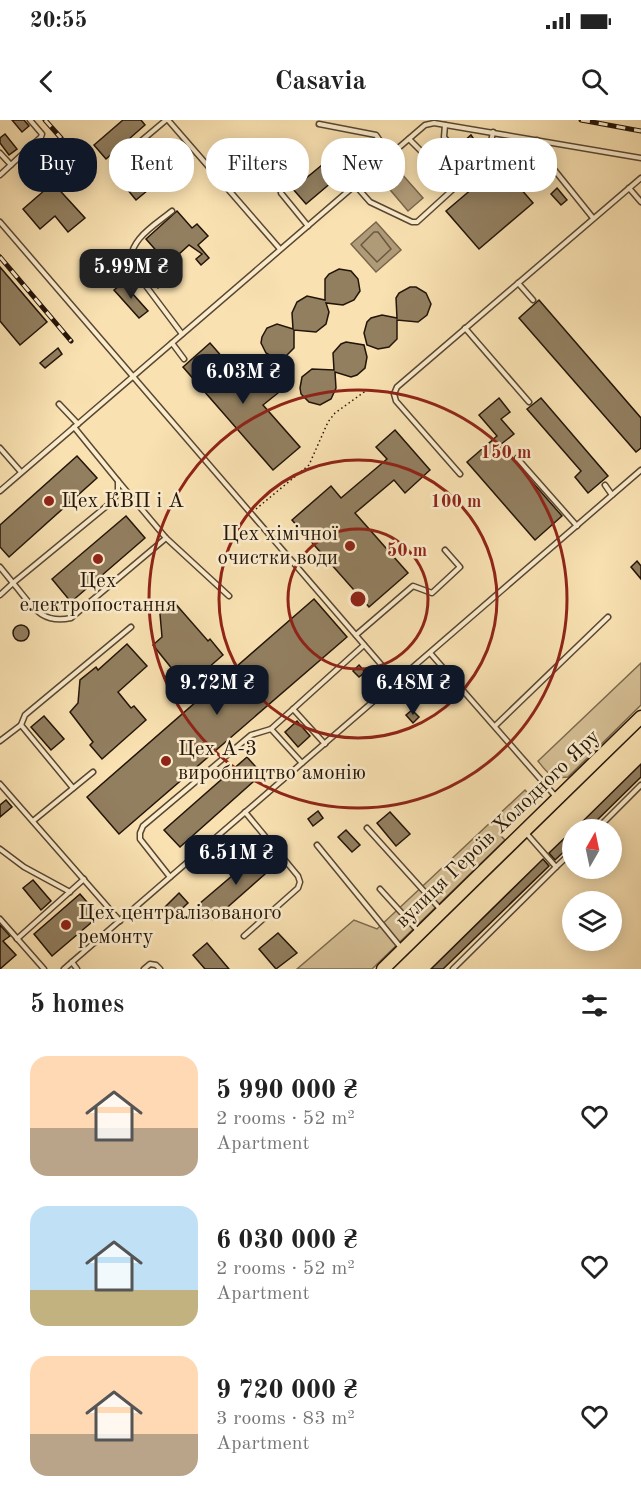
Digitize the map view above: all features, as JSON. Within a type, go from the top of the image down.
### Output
[{"type":"main road","name":"вулиця Героїв Холодного Яру","points":[[383,969],[641,717]]},
{"type":"lane","points":[[0,175],[42,137],[30,120]]},
{"type":"lane","points":[[145,138],[167,120],[280,249]]},
{"type":"lane","points":[[405,142],[425,125],[434,123],[526,138]]},
{"type":"lane","points":[[319,124],[376,135],[378,138]]},
{"type":"lane","points":[[445,125],[445,138]]},
{"type":"lane","points":[[492,138],[493,132]]},
{"type":"lane","points":[[409,139],[417,147]]},
{"type":"lane","points":[[557,143],[641,158]]},
{"type":"lane","points":[[0,153],[10,165]]},
{"type":"lane","points":[[557,173],[593,218]]},
{"type":"lane","points":[[460,474],[396,401],[394,394],[397,387],[641,178]]},
{"type":"lane","points":[[629,188],[641,202]]},
{"type":"lane","points":[[0,490],[348,192]]},
{"type":"lane","points":[[361,192],[370,202],[412,222],[417,222],[450,192]]},
{"type":"lane","points":[[281,193],[308,226]]},
{"type":"lane","points":[[172,211],[136,242],[130,258],[131,266],[182,334]]},
{"type":"lane","points":[[0,222],[397,683]]},
{"type":"lane","points":[[518,283],[533,300]]},
{"type":"lane","points":[[465,328],[529,402]]},
{"type":"lane","points":[[172,343],[184,359]]},
{"type":"lane","points":[[59,404],[118,481],[166,538],[229,596]]},
{"type":"lane","points":[[0,448],[21,472]]},
{"type":"lane","points":[[517,458],[577,526]]},
{"type":"lane","points":[[64,969],[431,654],[641,470]]},
{"type":"lane","points":[[0,595],[114,500],[118,491],[118,481]]},
{"type":"lane","points":[[605,485],[612,495]]},
{"type":"lane","points":[[0,567],[41,615],[59,621],[71,618],[166,538]]},
{"type":"lane","points":[[356,635],[413,586],[432,593],[460,567],[445,550]]},
{"type":"lane","points":[[495,726],[608,617]]},
{"type":"lane","points":[[0,741],[21,725],[25,715],[131,627]]},
{"type":"lane","points":[[170,877],[140,839],[143,826],[251,735],[271,729],[364,645]]},
{"type":"lane","points":[[431,654],[558,798]]},
{"type":"lane","points":[[293,709],[325,744]]},
{"type":"lane","points":[[21,725],[73,788]]},
{"type":"lane","points":[[271,729],[302,763]]},
{"type":"lane","points":[[33,821],[93,771]]},
{"type":"lane","points":[[0,783],[120,921]]},
{"type":"lane","points":[[607,819],[641,786]]},
{"type":"lane","points":[[244,936],[298,888],[300,882],[298,876],[245,812]]},
{"type":"lane","points":[[367,828],[441,911]]},
{"type":"lane","points":[[524,831],[556,867]]},
{"type":"lane","points":[[316,845],[403,950]]},
{"type":"lane","points":[[0,849],[24,867],[70,892]]},
{"type":"lane","points":[[453,969],[562,861]]},
{"type":"lane","points":[[17,939],[84,879]]},
{"type":"lane","points":[[380,889],[419,932]]},
{"type":"lane","points":[[0,919],[44,969]]},
{"type":"lane","points":[[72,962],[77,969]]},
{"type":"lane","points":[[144,969],[150,964],[160,969]]},
{"type":"path","points":[[251,513],[309,465],[328,422],[335,413],[367,390],[383,390],[394,394]]},
{"type":"shaded area","points":[[641,663],[641,705],[568,777],[558,777],[547,772],[538,761]]},
{"type":"shaded area","points":[[525,790],[531,797],[532,803],[500,835],[505,840],[372,969],[297,969],[354,920],[377,929]]},
{"type":"water","points":[[405,178],[423,198],[408,211],[392,192],[405,192]]},
{"type":"water","points":[[376,222],[401,250],[376,272],[351,244]]},
{"type":"building","points":[[12,120],[24,120],[29,126],[22,132]]},
{"type":"building","points":[[123,120],[141,120],[145,125],[130,138],[109,138],[109,156],[106,159],[97,148],[97,142]]},
{"type":"building","points":[[5,134],[17,149],[9,155],[0,143],[0,138]]},
{"type":"building","points":[[321,166],[321,191],[306,204],[296,192],[309,192],[309,176]]},
{"type":"building","points":[[557,188],[567,200],[561,205],[551,194],[557,192]]},
{"type":"building","points":[[43,192],[61,192],[85,218],[68,232],[55,216],[40,229],[23,209]]},
{"type":"building","points":[[129,192],[146,192],[136,200]]},
{"type":"building","points":[[468,192],[523,192],[533,203],[479,249],[446,211]]},
{"type":"building","points":[[177,211],[192,228],[197,224],[208,236],[198,245],[209,258],[201,265],[196,259],[202,254],[189,245],[168,264],[146,239]]},
{"type":"building","points":[[0,267],[47,322],[20,345],[0,321]]},
{"type":"building","points":[[339,269],[351,271],[358,279],[360,291],[354,300],[343,305],[326,303],[329,312],[326,324],[316,332],[294,330],[294,348],[286,356],[275,358],[266,353],[261,343],[267,328],[277,324],[293,329],[292,313],[297,302],[307,296],[325,300],[325,279]]},
{"type":"building","points":[[165,272],[170,278],[158,288],[153,282]]},
{"type":"building","points":[[123,283],[148,311],[139,318],[114,290]]},
{"type":"building","points":[[410,287],[416,287],[426,293],[431,304],[427,315],[418,322],[397,320],[397,339],[389,347],[378,349],[367,345],[364,333],[367,322],[371,318],[382,315],[397,318],[396,298],[399,293]]},
{"type":"building","points":[[539,300],[641,418],[641,448],[636,452],[519,318]]},
{"type":"building","points":[[346,342],[364,345],[367,357],[365,368],[351,377],[335,372],[336,388],[331,399],[320,405],[309,402],[301,394],[302,377],[312,369],[334,370],[333,353]]},
{"type":"building","points":[[210,343],[250,389],[264,377],[278,393],[263,405],[300,447],[273,470],[183,367]]},
{"type":"building","points":[[58,348],[62,354],[45,368],[40,363]]},
{"type":"building","points":[[499,398],[510,412],[501,419],[514,434],[500,445],[562,516],[535,540],[467,462],[497,436],[479,415]]},
{"type":"building","points":[[541,398],[608,476],[588,493],[575,477],[581,471],[527,409]]},
{"type":"building","name":"Цех хімічної очистки води","points":[[395,430],[430,470],[405,493],[394,480],[355,513],[408,573],[369,607],[292,520],[331,486],[341,498],[387,459],[376,447]]},
{"type":"building","name":"Цех КВП і А","points":[[77,456],[97,478],[9,557],[0,547],[0,525]]},
{"type":"building","name":"Цех електропостання","points":[[126,516],[145,538],[71,602],[52,579]]},
{"type":"building","points":[[637,561],[641,566],[641,579],[631,567]]},
{"type":"building","points":[[314,599],[347,637],[119,834],[87,797]]},
{"type":"building","points":[[173,601],[223,655],[178,694],[164,678],[173,670],[153,645],[162,637],[160,614]]},
{"type":"building","points":[[21,625],[27,627],[29,633],[27,639],[21,641],[15,639],[13,633],[15,627]]},
{"type":"building","points":[[127,644],[147,666],[118,692],[131,708],[134,706],[146,720],[102,759],[90,745],[93,742],[70,712],[78,703],[80,680],[96,667],[98,670]]},
{"type":"building","points":[[359,665],[365,672],[359,677],[353,671]]},
{"type":"building","points":[[444,680],[452,688],[444,695],[437,686]]},
{"type":"building","points":[[412,710],[419,717],[413,723],[406,715]]},
{"type":"building","points":[[44,716],[64,739],[51,750],[31,727]]},
{"type":"building","points":[[297,721],[310,736],[298,747],[285,732]]},
{"type":"building","points":[[247,757],[262,774],[180,847],[164,830]]},
{"type":"building","points":[[641,764],[641,777],[598,819],[585,819]]},
{"type":"building","points":[[6,800],[12,807],[0,817],[0,805]]},
{"type":"building","points":[[318,811],[323,818],[313,826],[308,819]]},
{"type":"building","points":[[390,812],[410,834],[396,846],[377,823]]},
{"type":"building","points":[[346,830],[360,845],[352,852],[338,837]]},
{"type":"building","points":[[562,841],[562,853],[555,860],[549,853]]},
{"type":"building","points":[[260,852],[273,867],[213,920],[199,904]]},
{"type":"building","points":[[543,859],[549,866],[547,868],[443,969],[431,969]]},
{"type":"building","points":[[33,880],[51,901],[41,910],[23,888]]},
{"type":"building","points":[[179,893],[188,903],[174,916],[165,907]]},
{"type":"building","name":"Цех централізованого ремонту","points":[[80,894],[99,916],[52,956],[34,934]]},
{"type":"building","points":[[0,925],[10,936],[3,941],[16,955],[0,969]]},
{"type":"building","points":[[278,933],[297,953],[276,969],[259,949]]},
{"type":"building","points":[[207,943],[229,969],[205,969],[193,955]]},
{"type":"railway","points":[[45,120],[61,138]]},
{"type":"railway","points":[[581,120],[641,131]]},
{"type":"railway","points":[[0,257],[71,341]]},
{"type":"place","name":"Цех КВП і А","points":[[49,501]]},
{"type":"place","name":"Цех хімічної очистки води","points":[[350,546]]},
{"type":"place","name":"Цех електропостання","points":[[98,559]]},
{"type":"place","name":"Цех А-3 виробництво амонію","points":[[166,761]]},
{"type":"place","name":"Цех централізованого ремонту","points":[[66,925]]}]
